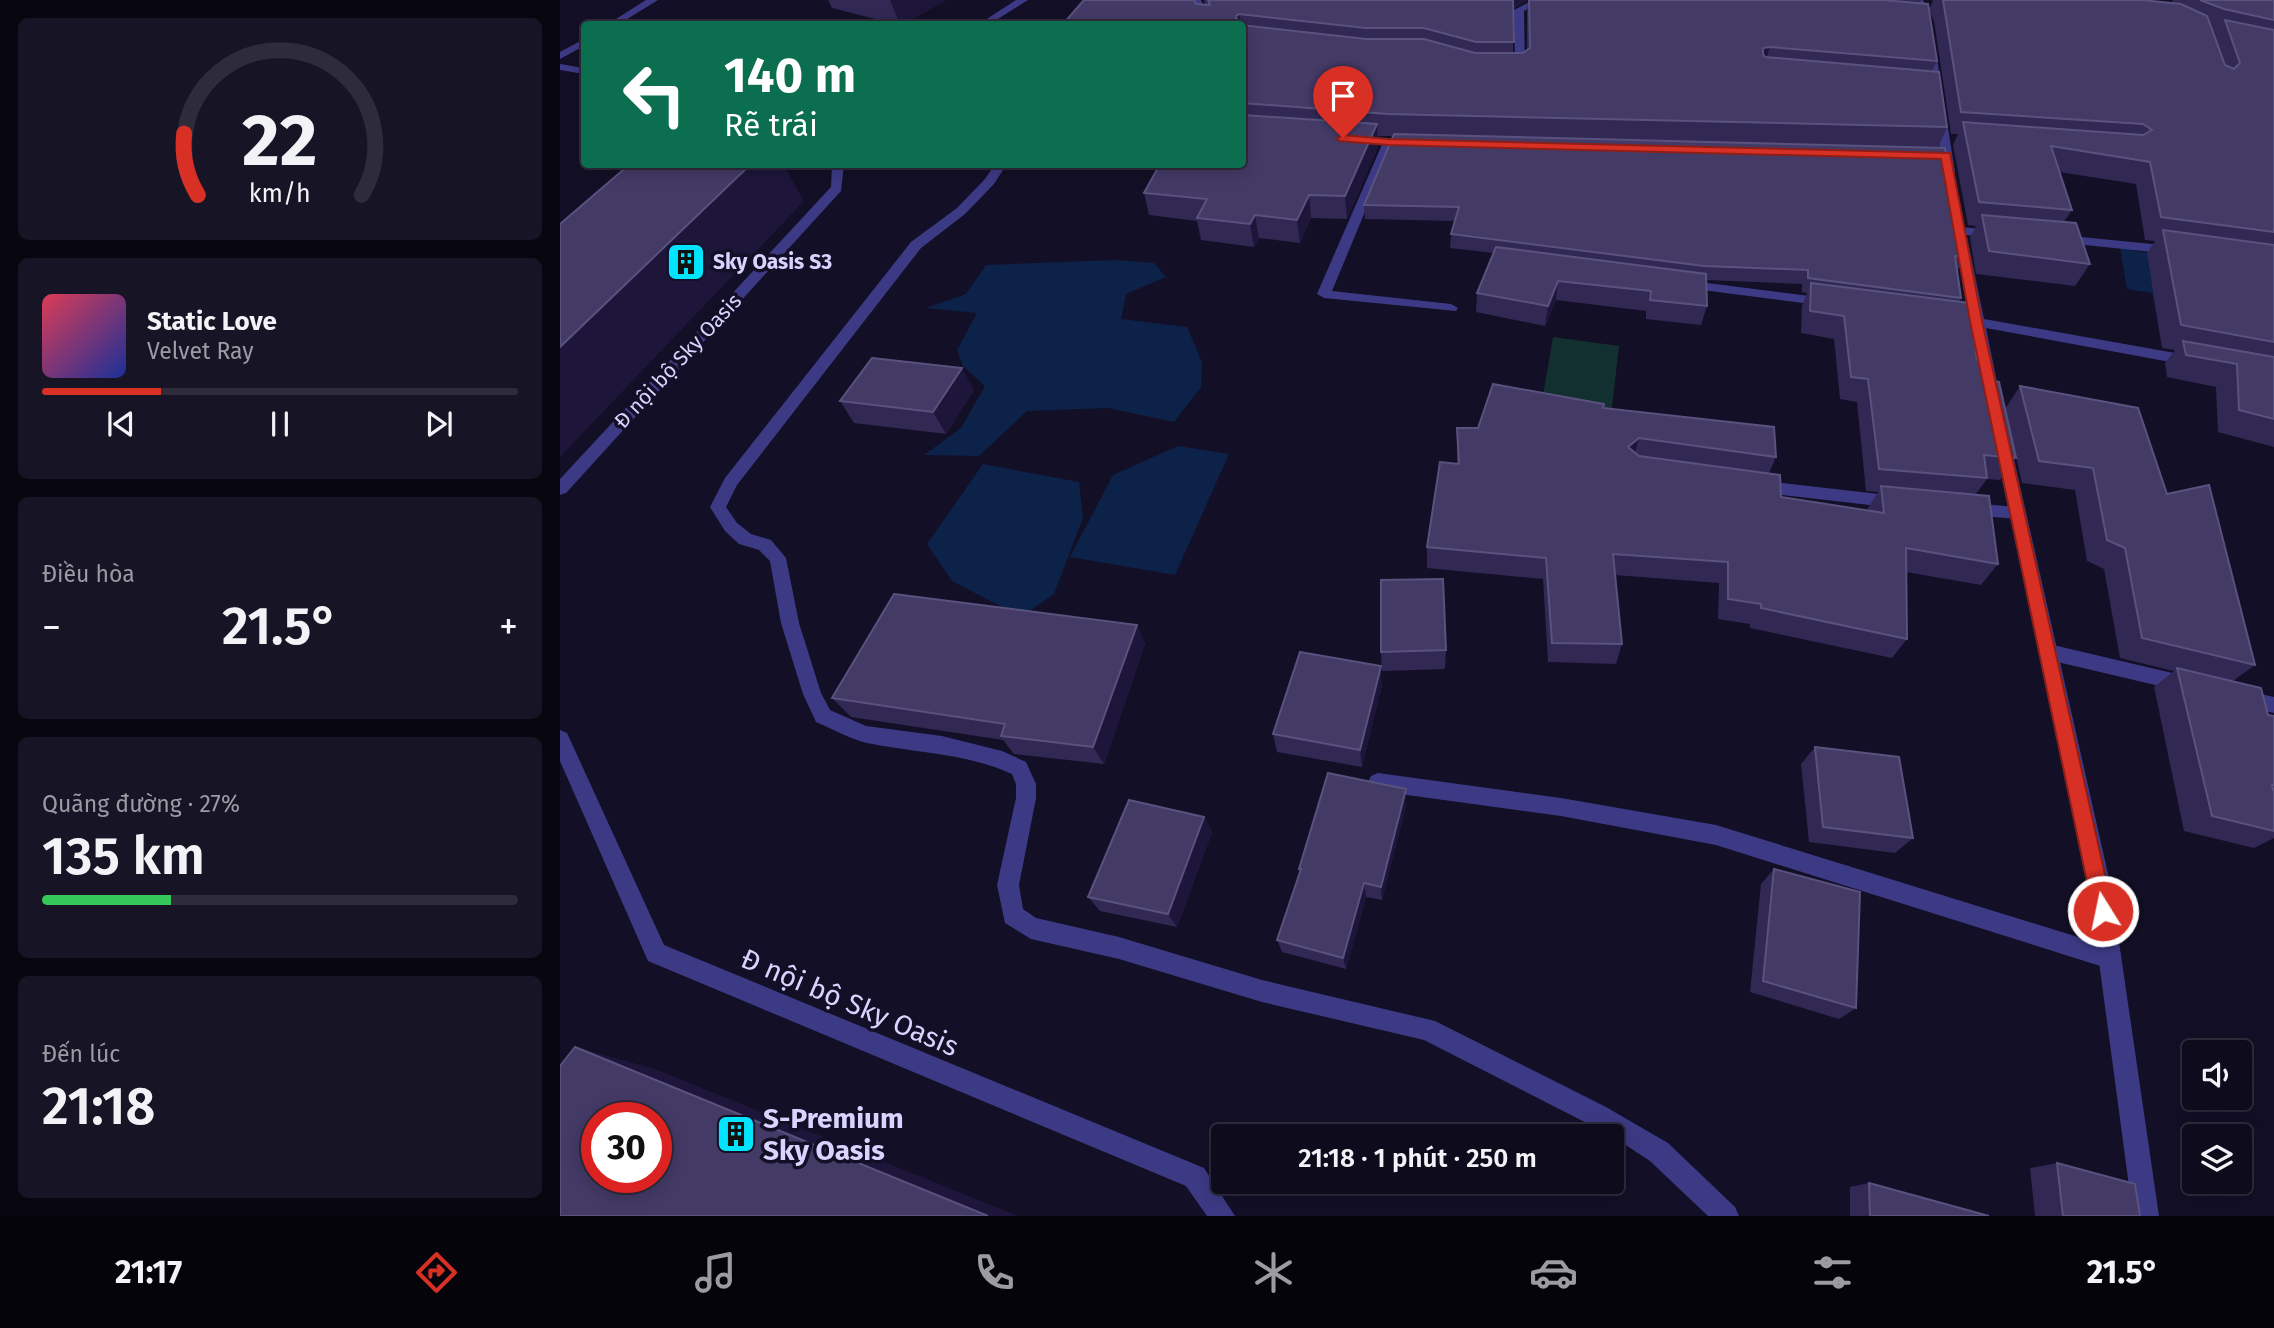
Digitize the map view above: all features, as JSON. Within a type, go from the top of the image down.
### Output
[{"type":"street","points":[[618,21],[653,0]]},
{"type":"street","points":[[989,21],[1023,0]]},
{"type":"street","points":[[1196,0],[1206,21]]},
{"type":"street","points":[[1498,69],[1520,70],[1520,9],[1541,0]]},
{"type":"street","points":[[1921,10],[1930,89],[1945,147],[1953,193]]},
{"type":"street","points":[[560,56],[581,44]]},
{"type":"street","points":[[560,67],[581,70]]},
{"type":"street","points":[[1338,138],[1430,143]]},
{"type":"street","points":[[1388,142],[1324,295],[1451,308]]},
{"type":"street","name":"Đ nội bộ Sky Oasis","points":[[560,489],[837,188],[838,168]]},
{"type":"street","points":[[998,168],[990,181],[961,211],[916,245],[731,482],[718,507],[731,527],[745,539],[765,545],[778,558],[790,623],[812,694],[823,716],[865,734],[942,745],[1002,760],[1019,768],[1026,784],[1026,798],[1008,885],[1013,915],[1031,928],[1119,948],[1262,990],[1427,1029],[1598,1115],[1658,1152],[1726,1216]]},
{"type":"street","points":[[2012,235],[1959,224],[1976,321],[2100,887],[2146,1216]]},
{"type":"street","points":[[2052,238],[2183,251]]},
{"type":"street","points":[[1663,281],[1840,304]]},
{"type":"street","points":[[1949,318],[2206,363]]},
{"type":"street","points":[[1739,483],[1911,503]]},
{"type":"street","points":[[1951,507],[2018,513]]},
{"type":"street","points":[[2049,652],[2274,705]]},
{"type":"street","name":"Đ nội bộ Sky Oasis","points":[[560,739],[656,953],[1195,1177],[1222,1216]]},
{"type":"street","points":[[1378,782],[1561,807],[1716,835],[2110,958]]},
{"type":"green space","points":[[1553,337],[1619,346],[1611,416],[1541,407]]},
{"type":"water","points":[[2120,248],[2204,263],[2195,352],[2162,346],[2152,293],[2127,289]]},
{"type":"water","points":[[1115,260],[1154,263],[1166,277],[1126,294],[1121,319],[1187,327],[1202,362],[1201,387],[1174,422],[1108,408],[1027,411],[979,456],[924,455],[961,428],[985,386],[963,366],[957,350],[977,313],[926,308],[966,294],[986,265]]},
{"type":"water","points":[[1178,446],[1229,454],[1175,575],[1070,557],[1113,475]]},
{"type":"water","points":[[983,464],[1079,482],[1083,518],[1054,594],[1021,617],[952,581],[927,544]]},
{"type":"building","points":[[1084,0],[1194,0],[1196,4],[1210,5],[1208,0],[1513,0],[1514,42],[1476,42],[1424,28],[1366,28],[1239,14],[1236,16],[1237,21],[1066,21]]},
{"type":"building","points":[[1529,0],[1883,0],[1928,4],[1937,61],[1770,47],[1763,48],[1763,54],[1765,57],[1939,72],[1947,127],[1388,114],[1246,103],[1246,25],[1366,39],[1424,39],[1475,53],[1523,53],[1530,48]]},
{"type":"building","points":[[1943,0],[2142,0],[2181,4],[2207,16],[2225,65],[2234,69],[2240,63],[2225,20],[2274,30],[2274,232],[2161,217],[2150,162],[2051,146],[2072,210],[1979,202],[1963,122],[2143,135],[2152,130],[2143,124],[1961,112]]},
{"type":"building","points":[[2200,0],[2274,0],[2274,20],[2224,9]]},
{"type":"building","points":[[1246,115],[1377,124],[1345,196],[1309,195],[1297,220],[1255,215],[1250,224],[1197,218],[1207,199],[1144,193],[1158,168],[1246,168]]},
{"type":"building","points":[[1394,134],[1945,148],[1965,257],[1955,256],[1961,298],[1808,278],[1808,270],[1704,266],[1451,234],[1459,207],[1364,205]]},
{"type":"building","points":[[625,168],[747,168],[560,347],[560,224]]},
{"type":"building","points":[[1982,215],[2076,223],[2090,264],[1989,251]]},
{"type":"building","points":[[2163,230],[2274,245],[2274,342],[2181,325]]},
{"type":"building","points":[[1496,247],[1706,274],[1707,306],[1650,300],[1651,291],[1558,281],[1548,306],[1477,293]]},
{"type":"building","points":[[1811,283],[1969,303],[1977,360],[1982,361],[1986,380],[1999,382],[2016,458],[1984,455],[1987,478],[1879,469],[1868,379],[1851,377],[1844,316],[1810,311]]},
{"type":"building","points":[[2183,341],[2274,357],[2274,419],[2239,410],[2237,364],[2186,355]]},
{"type":"building","points":[[872,358],[962,368],[933,412],[840,401]]},
{"type":"building","points":[[1493,384],[1604,404],[1603,408],[1774,427],[1776,457],[1639,438],[1628,447],[1639,456],[1780,475],[1781,497],[1884,513],[1881,486],[1989,496],[1998,564],[1906,548],[1907,639],[1761,608],[1761,604],[1728,599],[1728,562],[1613,554],[1622,644],[1552,643],[1546,558],[1427,547],[1440,462],[1459,464],[1457,428],[1478,428]]},
{"type":"building","points":[[2020,386],[2138,408],[2167,494],[2209,485],[2255,665],[2142,638],[2125,548],[2107,540],[2093,468],[2039,461]]},
{"type":"building","points":[[1443,579],[1446,650],[1381,652],[1381,580]]},
{"type":"building","points":[[894,594],[1137,625],[1093,747],[1001,736],[1005,724],[832,698]]},
{"type":"building","points":[[1300,652],[1381,666],[1360,750],[1273,734]]},
{"type":"building","points":[[2177,668],[2261,688],[2268,715],[2274,716],[2274,831],[2212,816]]},
{"type":"building","points":[[1815,747],[1899,757],[1913,838],[1823,827]]},
{"type":"building","points":[[1328,773],[1406,789],[1381,887],[1364,883],[1343,958],[1277,940],[1301,869]]},
{"type":"building","points":[[1129,800],[1204,817],[1168,914],[1088,897]]},
{"type":"building","points":[[1774,869],[1860,892],[1856,1008],[1763,981]]},
{"type":"building","name":"S-Premium Sky Oasis","points":[[575,1047],[988,1216],[560,1216],[560,1066]]},
{"type":"building","points":[[2057,1163],[2135,1184],[2140,1216],[2063,1216]]},
{"type":"building","points":[[1869,1183],[1989,1216],[1870,1216]]},
{"type":"place","name":"Sky Oasis S3","points":[[686,262]]},
{"type":"place","name":"S-Premium Sky Oasis","points":[[736,1134]]},
{"type":"route","points":[[1343,138],[1388,142],[1946,156],[1976,321],[2100,887],[2103,911]]}]
